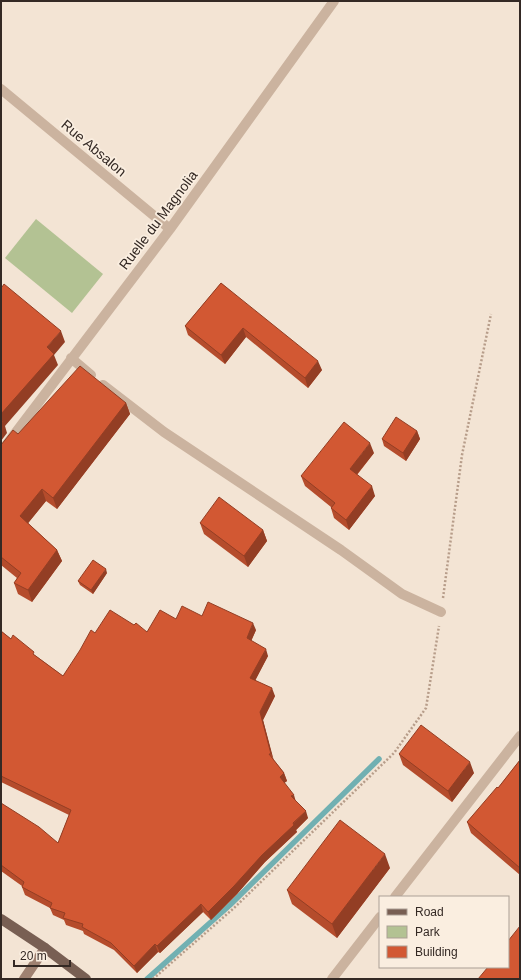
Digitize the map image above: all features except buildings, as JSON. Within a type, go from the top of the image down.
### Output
[{"type":"main road","points":[[1,918],[45,948],[86,979]]},
{"type":"main road","points":[[24,979],[45,948]]},
{"type":"street","name":"Ruelle du Magnolia","points":[[1,452],[170,229],[334,1]]},
{"type":"street","name":"Rue Absalon","points":[[1,89],[170,229]]},
{"type":"street","points":[[71,358],[164,432],[341,550],[402,594],[441,612]]},
{"type":"street","points":[[396,896],[520,736]]},
{"type":"street","points":[[332,979],[379,918]]},
{"type":"path","points":[[153,979],[234,908],[394,753],[426,708],[441,612],[462,455],[491,314]]},
{"type":"green space","points":[[36,219],[103,274],[72,313],[5,258]]},
{"type":"waterway","points":[[147,979],[230,905],[379,759]]}]
